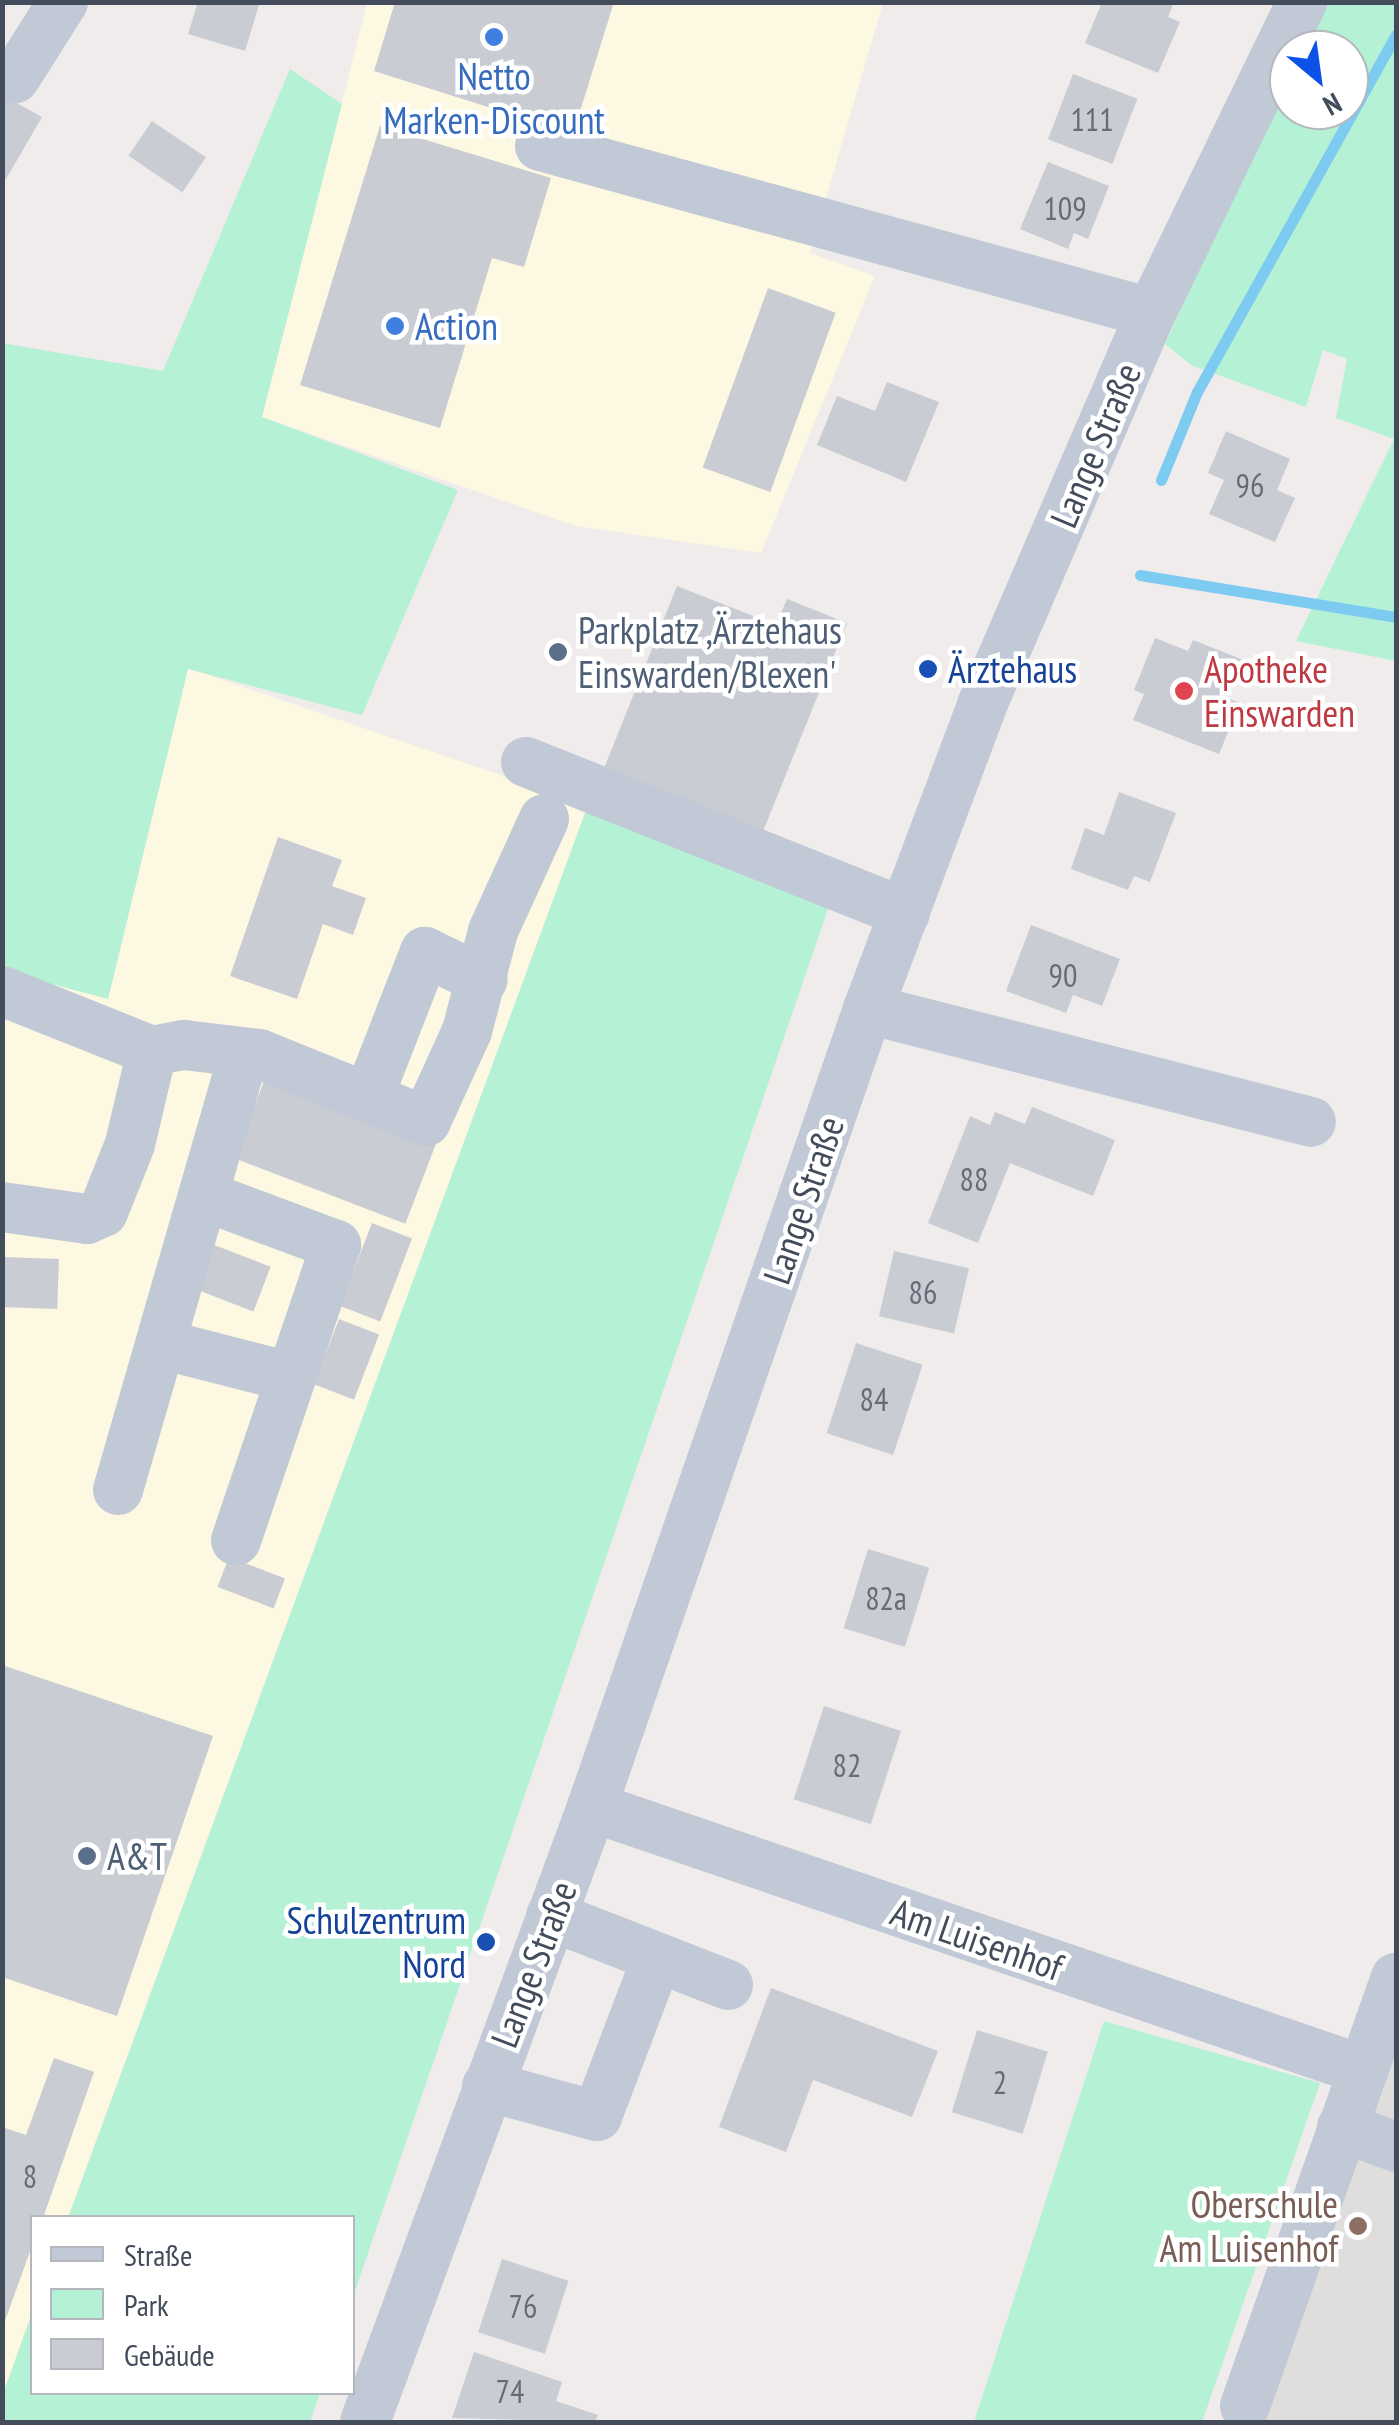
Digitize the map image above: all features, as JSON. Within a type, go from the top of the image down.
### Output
[{"type":"street","points":[[16,78],[63,2]]},
{"type":"street","name":"Lange Straße","points":[[365,2422],[592,1807],[868,1009],[982,706],[1152,313],[1302,2]]},
{"type":"street","points":[[540,146],[1152,313]]},
{"type":"street","points":[[526,762],[905,913]]},
{"type":"street","points":[[2,991],[152,1051],[184,1046],[244,1052],[426,1121],[484,980],[493,931],[544,819]]},
{"type":"street","points":[[368,1098],[425,952],[484,980]]},
{"type":"street","points":[[868,1009],[1311,1122]]},
{"type":"street","points":[[2,1207],[88,1218],[103,1212],[130,1144],[152,1051]]},
{"type":"street","points":[[118,1490],[207,1197],[244,1052]]},
{"type":"street","points":[[207,1197],[336,1246],[236,1541]]},
{"type":"street","points":[[164,1345],[291,1377]]},
{"type":"street","name":"Am Luisenhof","points":[[592,1807],[1362,2070]]},
{"type":"street","points":[[551,1916],[728,1986]]},
{"type":"street","points":[[487,2086],[597,2116],[657,1958]]},
{"type":"street","points":[[1245,2406],[1396,1978]]},
{"type":"street","points":[[1342,2127],[1396,2147]]},
{"type":"shaded area","points":[[367,3],[883,3],[810,253],[875,276],[761,553],[576,526],[262,417]]},
{"type":"shaded area","points":[[188,668],[588,805],[69,2215],[30,2215],[30,2319],[3,2394],[3,942],[112,984]]},
{"type":"shaded area","name":"Oberschule Am Luisenhof","points":[[1396,2029],[1396,2422],[1243,2422]]},
{"type":"green space","points":[[1320,3],[1396,3],[1396,661],[1296,641],[1394,439],[1336,418],[1347,359],[1323,350],[1306,407],[1191,365],[1165,344],[1269,115],[1269,130],[1369,130],[1369,30],[1308,30]]},
{"type":"green space","points":[[290,69],[342,104],[262,417],[458,490],[362,715],[188,669],[108,999],[3,971],[2,343],[163,371]]},
{"type":"green space","points":[[588,805],[830,903],[355,2291],[355,2215],[69,2215]]},
{"type":"green space","points":[[1104,2021],[1320,2083],[1202,2422],[974,2422]]},
{"type":"green space","points":[[30,2319],[30,2395],[319,2395],[310,2422],[3,2422],[3,2394]]},
{"type":"building","points":[[198,2],[260,2],[245,51],[188,34]]},
{"type":"building","name":"Netto Marken-Discount","points":[[395,2],[614,2],[573,134],[374,71]]},
{"type":"building","points":[[1102,2],[1174,2],[1168,17],[1180,22],[1158,73],[1085,43]]},
{"type":"building","points":[[1073,74],[1137,99],[1112,164],[1048,139]]},
{"type":"building","points":[[2,95],[42,117],[2,186]]},
{"type":"building","points":[[152,121],[206,157],[182,192],[129,156]]},
{"type":"building","name":"Action","points":[[380,126],[551,178],[524,267],[492,258],[440,428],[300,385]]},
{"type":"building","points":[[1048,162],[1109,186],[1088,239],[1074,233],[1068,249],[1020,229]]},
{"type":"building","points":[[768,288],[836,313],[770,492],[703,467]]},
{"type":"building","points":[[887,382],[939,402],[906,482],[817,445],[837,396],[875,411]]},
{"type":"building","points":[[1226,431],[1290,459],[1277,490],[1295,498],[1275,542],[1209,514],[1224,480],[1208,473]]},
{"type":"building","points":[[677,586],[776,625],[787,599],[847,623],[762,834],[603,771]]},
{"type":"building","points":[[1155,638],[1188,651],[1193,640],[1241,659],[1225,697],[1240,703],[1219,754],[1133,720],[1144,694],[1134,690]]},
{"type":"building","points":[[1119,792],[1176,813],[1150,882],[1134,876],[1128,890],[1071,869],[1085,828],[1104,835]]},
{"type":"building","points":[[278,837],[342,860],[332,886],[366,898],[353,935],[323,924],[297,999],[230,976]]},
{"type":"building","points":[[1031,925],[1120,959],[1102,1006],[1073,995],[1066,1013],[1006,991]]},
{"type":"building","points":[[266,1076],[437,1142],[405,1224],[234,1158]]},
{"type":"building","points":[[1032,1107],[1115,1140],[1093,1196],[1010,1163],[978,1243],[928,1223],[970,1116],[990,1125],[995,1112],[1025,1124]]},
{"type":"building","points":[[372,1223],[412,1238],[380,1321],[340,1306]]},
{"type":"building","points":[[209,1243],[271,1267],[253,1311],[192,1288]]},
{"type":"building","points":[[894,1251],[969,1268],[954,1334],[879,1316]]},
{"type":"building","points":[[2,1257],[59,1259],[57,1309],[2,1307]]},
{"type":"building","points":[[339,1319],[379,1334],[354,1400],[314,1384]]},
{"type":"building","points":[[856,1343],[923,1365],[893,1455],[827,1433]]},
{"type":"building","points":[[868,1549],[929,1568],[905,1647],[844,1628]]},
{"type":"building","points":[[229,1557],[285,1579],[274,1608],[218,1587]]},
{"type":"building","name":"A&T","points":[[2,1665],[213,1736],[117,2016],[2,1977]]},
{"type":"building","points":[[824,1706],[901,1731],[871,1824],[794,1799]]},
{"type":"building","points":[[771,1988],[938,2051],[912,2117],[813,2080],[786,2152],[719,2127]]},
{"type":"building","points":[[977,2030],[1048,2052],[1023,2134],[952,2112]]},
{"type":"building","points":[[54,2058],[94,2072],[44,2215],[30,2215],[30,2252],[2,2329],[2,2127],[26,2135]]},
{"type":"building","points":[[502,2259],[569,2281],[545,2354],[478,2332]]},
{"type":"building","points":[[474,2352],[562,2382],[556,2401],[598,2415],[595,2422],[452,2418]]},
{"type":"waterway","points":[[1161,480],[1197,392],[1396,35]]},
{"type":"waterway","points":[[1140,575],[1396,617]]},
{"type":"place","name":"Netto Marken-Discount","points":[[494,37]]},
{"type":"place","name":"Action","points":[[395,326]]},
{"type":"place","name":"Parkplatz ,Ärztehaus Einswarden/Blexen'","points":[[558,652]]},
{"type":"place","name":"Ärztehaus","points":[[928,669]]},
{"type":"place","name":"Apotheke Einswarden","points":[[1184,691]]},
{"type":"place","name":"A&T","points":[[87,1856]]},
{"type":"place","name":"Schulzentrum Nord","points":[[486,1942]]},
{"type":"place","name":"Oberschule Am Luisenhof","points":[[1358,2226]]}]
